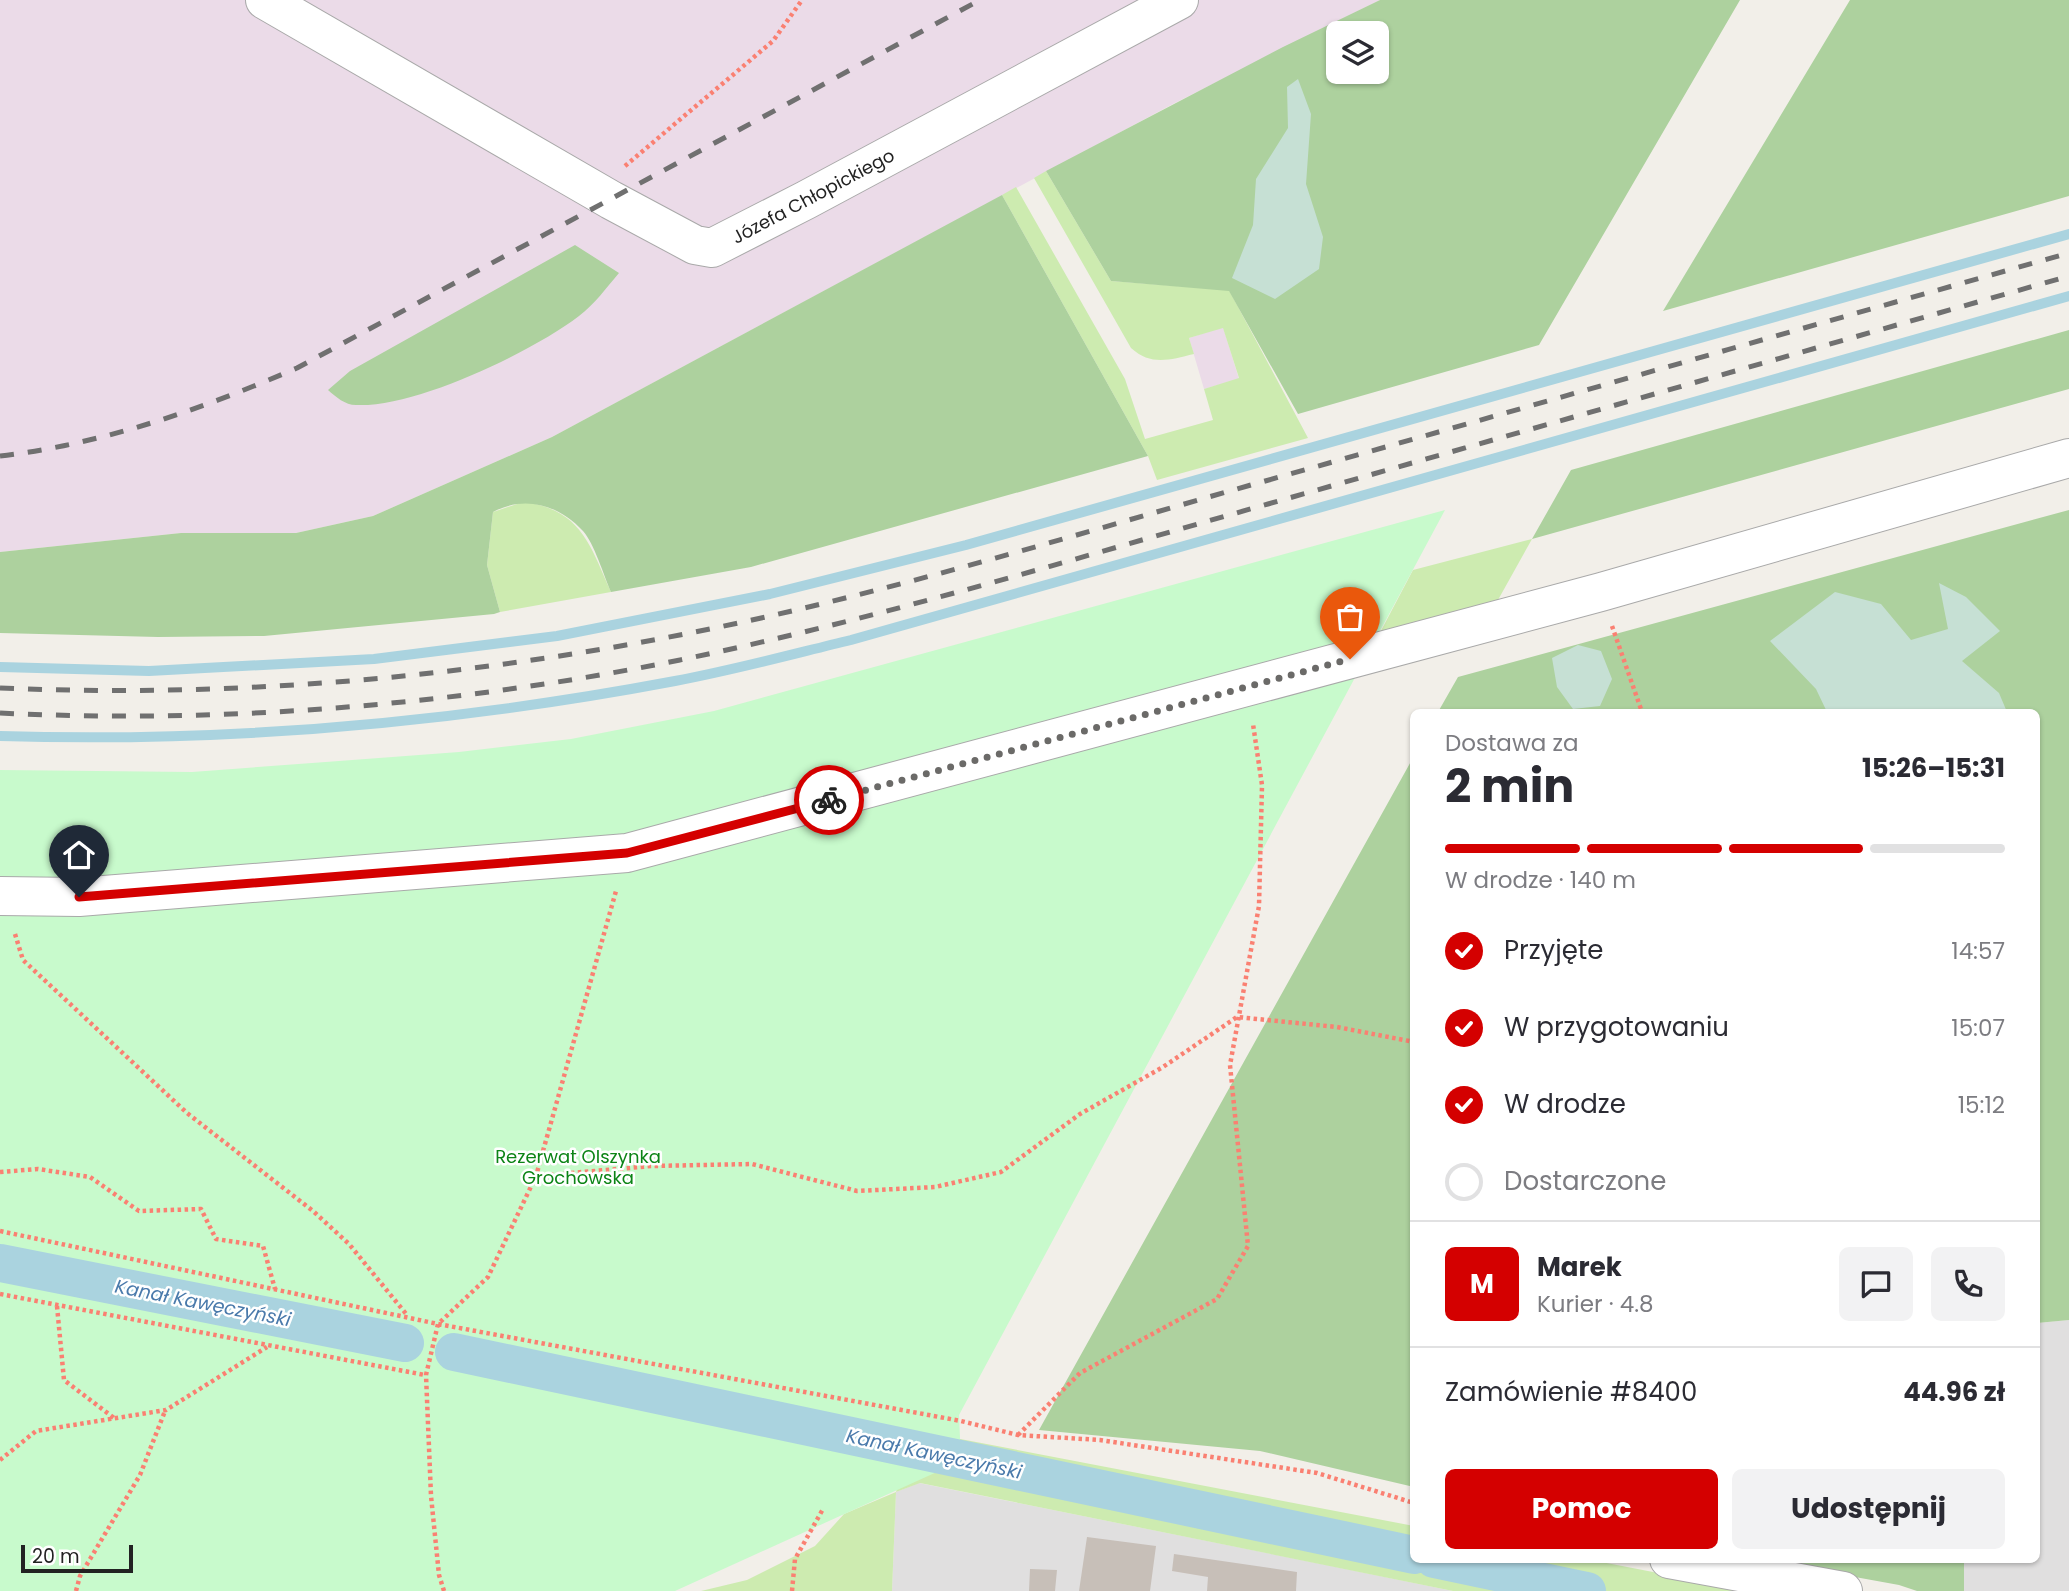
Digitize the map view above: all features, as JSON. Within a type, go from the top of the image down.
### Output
[{"type":"street","name":"Józefa Chłopickiego","points":[[265,0],[595,191],[695,245],[712,248],[1180,0]]},
{"type":"street","points":[[2,896],[79,897],[627,853],[1248,689],[1426,637],[1601,593],[2069,458]]},
{"type":"street","points":[[1691,1563],[1843,1591]]},
{"type":"path","points":[[595,191],[774,41],[802,0]]},
{"type":"path","points":[[1601,593],[1641,709]]},
{"type":"path","points":[[1018,1435],[1080,1373],[1217,1299],[1248,1246],[1230,1065],[1259,906],[1262,785],[1248,689]]},
{"type":"path","points":[[444,1591],[439,1575],[431,1496],[426,1375],[438,1324],[488,1277],[537,1176],[627,853]]},
{"type":"path","points":[[2,896],[23,960],[187,1113],[322,1219],[349,1244],[407,1316]]},
{"type":"path","points":[[537,1176],[652,1166],[752,1164],[857,1191],[936,1186],[1001,1172],[1080,1114],[1163,1067],[1237,1017],[1337,1027],[1410,1041]]},
{"type":"path","points":[[0,1172],[38,1168],[90,1177],[139,1211],[201,1209],[216,1239],[263,1246],[275,1289]]},
{"type":"path","points":[[0,1231],[438,1324],[961,1421],[1018,1435],[1100,1440],[1317,1473],[1410,1502]]},
{"type":"path","points":[[0,1294],[426,1375]]},
{"type":"path","points":[[57,1306],[64,1380],[114,1418]]},
{"type":"path","points":[[0,1460],[36,1432],[166,1410],[268,1346]]},
{"type":"path","points":[[76,1591],[80,1576],[140,1475],[166,1410]]},
{"type":"path","points":[[792,1591],[795,1559],[823,1509]]},
{"type":"shaded area","points":[[0,0],[1380,0],[1338,21],[1326,21],[1326,27],[1171,105],[552,437],[373,516],[296,533],[181,533],[0,552]]},
{"type":"shaded area","points":[[1223,327],[1239,379],[1204,389],[1189,338]]},
{"type":"shaded area","points":[[2069,1320],[2069,1591],[1964,1591],[1964,1563],[2040,1563],[2040,1323]]},
{"type":"shaded area","points":[[919,1483],[1453,1591],[892,1591],[896,1492]]},
{"type":"green space","points":[[1380,0],[1740,0],[1539,345],[1298,414],[1229,291],[1111,281],[1046,171],[1326,26],[1326,84],[1389,84],[1389,21],[1337,21]]},
{"type":"green space","points":[[1850,0],[2069,0],[2069,196],[1663,311]]},
{"type":"green space","points":[[1298,79],[1311,114],[1306,184],[1323,237],[1319,269],[1275,299],[1232,278],[1253,225],[1256,179],[1288,128],[1287,87]]},
{"type":"green space","points":[[1046,171],[1111,281],[1229,290],[1308,438],[1157,480],[1148,456],[1002,195],[1016,187],[1125,379],[1145,439],[1213,420],[1204,389],[1239,378],[1223,328],[1189,338],[1194,354],[1176,358],[1153,359],[1138,354],[1131,348],[1034,178]]},
{"type":"green space","points":[[1002,195],[1148,456],[751,567],[611,592],[591,543],[574,522],[541,505],[517,504],[493,512],[487,565],[500,612],[494,614],[264,636],[158,637],[0,633],[0,552],[181,533],[296,533],[373,516],[552,437]]},
{"type":"green space","points":[[575,245],[619,273],[585,312],[533,346],[440,388],[381,404],[348,404],[328,390],[350,371]]},
{"type":"green space","points":[[2069,330],[2069,389],[1532,539],[1571,470]]},
{"type":"green space","points":[[523,502],[543,506],[571,521],[597,559],[611,592],[500,612],[487,565],[493,512]]},
{"type":"green space","name":"Rezerwat Olszynka Grochowska","points":[[1445,510],[959,1415],[961,1461],[675,1591],[0,1591],[0,770],[192,772],[459,752],[571,739],[714,711]]},
{"type":"green space","points":[[2069,510],[2069,1320],[2040,1323],[2040,709],[1440,709],[1458,677]]},
{"type":"green space","points":[[1532,539],[1474,643],[1364,663],[1413,570]]},
{"type":"green space","points":[[1939,583],[1966,597],[2000,631],[1962,661],[1999,693],[2006,709],[1826,709],[1816,689],[1770,641],[1835,592],[1881,604],[1911,640],[1948,629]]},
{"type":"green space","points":[[1578,645],[1601,651],[1612,679],[1600,706],[1573,709],[1557,687],[1552,658]]},
{"type":"green space","points":[[1410,763],[1410,1486],[1260,1451],[1039,1430]]},
{"type":"green space","points":[[913,1430],[1410,1525],[1410,1563],[1607,1563],[1751,1591],[1453,1591],[920,1483],[896,1492]]},
{"type":"green space","points":[[896,1492],[892,1591],[701,1591],[747,1580],[815,1546],[844,1514]]},
{"type":"green space","points":[[1778,1563],[1964,1563],[1964,1591],[1917,1591],[1899,1585]]},
{"type":"building","points":[[1087,1537],[1156,1546],[1150,1591],[1079,1591]]},
{"type":"building","points":[[1174,1554],[1297,1572],[1296,1591],[1207,1591],[1208,1577],[1172,1571]]},
{"type":"building","points":[[1030,1569],[1057,1570],[1055,1591],[1029,1591]]},
{"type":"waterway","points":[[0,667],[149,671],[374,659],[557,636],[770,594],[966,545],[2069,234]]},
{"type":"waterway","points":[[0,736],[170,736],[339,727],[507,708],[697,677],[851,640],[2069,296]]},
{"type":"waterway","name":"Kanał Kawęczyński","points":[[0,1263],[405,1343]]},
{"type":"waterway","name":"Kanał Kawęczyński","points":[[454,1352],[1410,1554]]},
{"type":"waterway","name":"Kanał Kawęczyński","points":[[1453,1563],[1587,1591]]},
{"type":"railway","points":[[0,456],[76,443],[152,423],[297,368],[980,0]]},
{"type":"railway","points":[[0,688],[174,690],[347,681],[433,673],[605,649],[762,618],[976,564],[2069,253]]},
{"type":"railway","points":[[0,713],[171,716],[342,708],[512,689],[680,660],[828,626],[975,587],[2069,276]]},
{"type":"way so far","points":[[829,800],[1248,689],[1350,659]]},
{"type":"route","points":[[79,897],[627,853],[829,800]]}]
